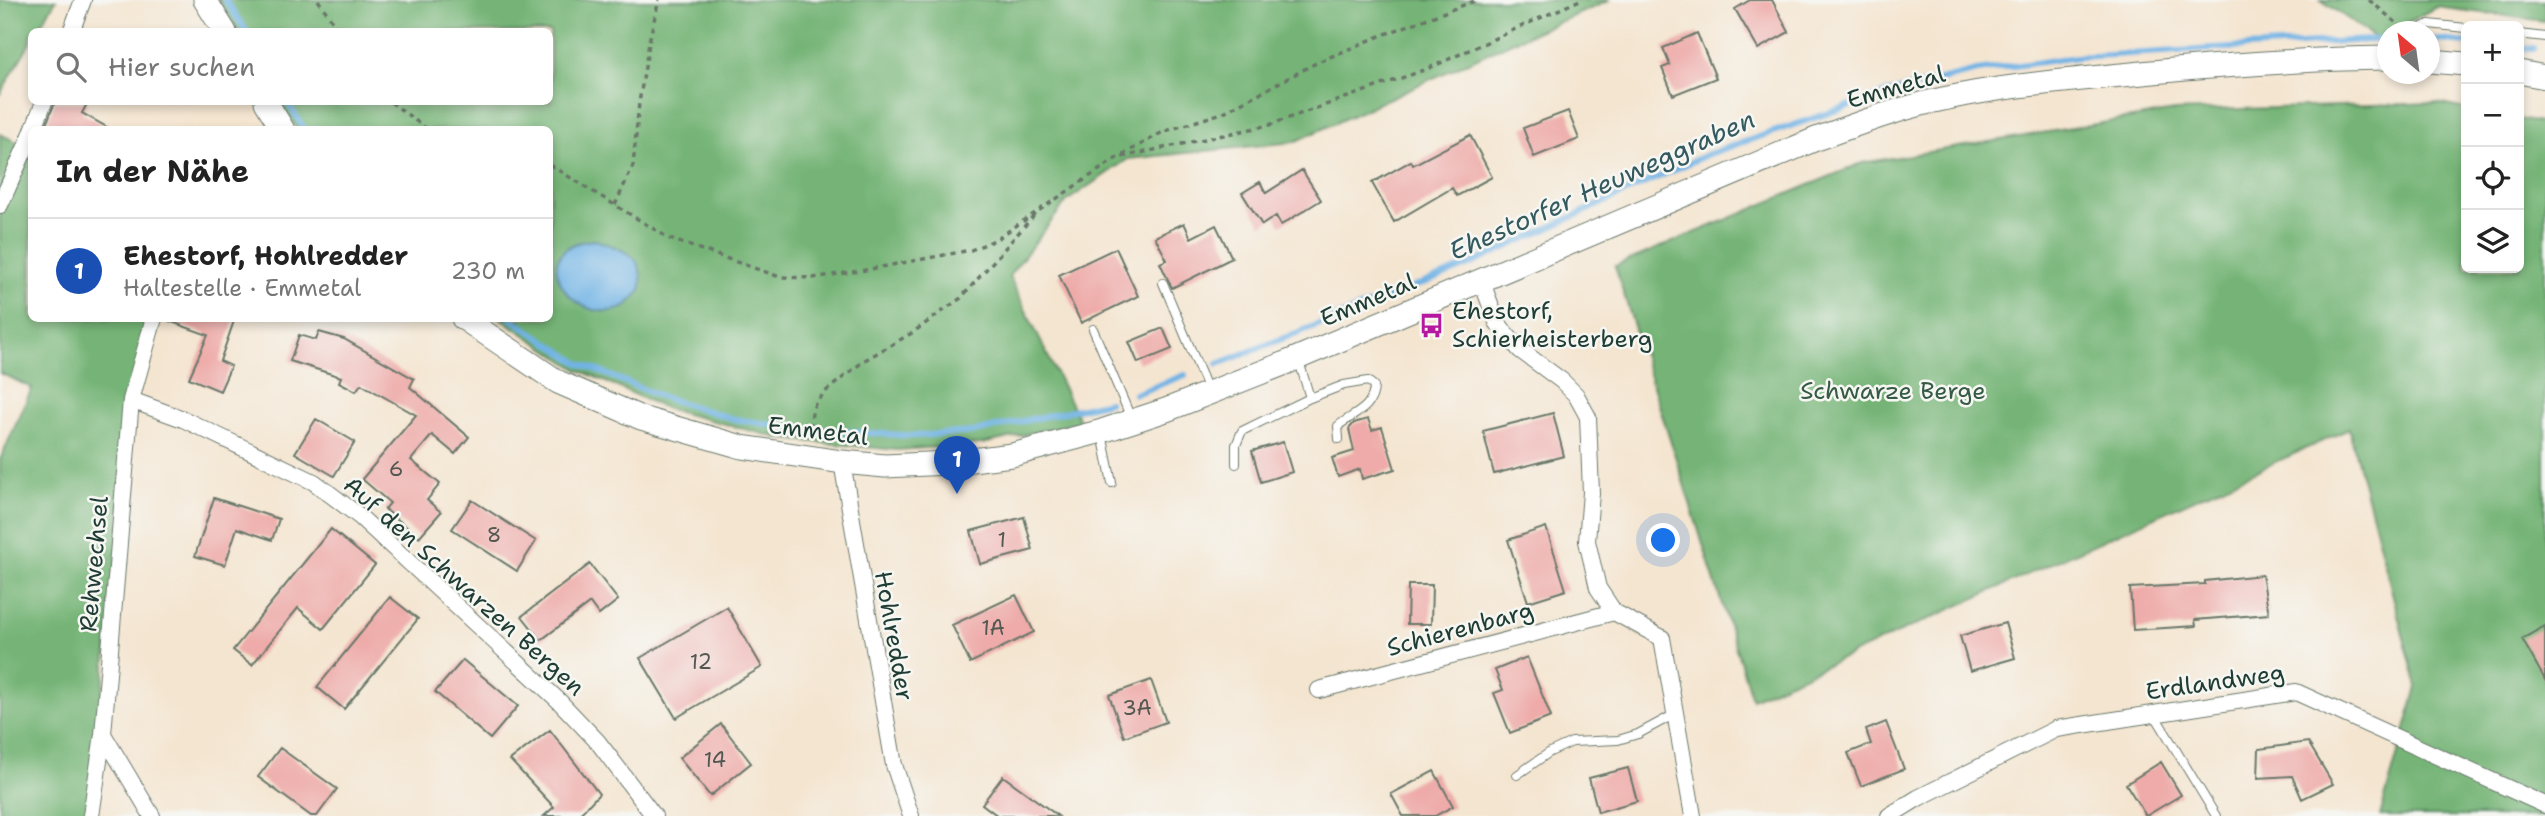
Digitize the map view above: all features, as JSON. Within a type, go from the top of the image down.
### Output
[{"type":"main road","points":[[205,0],[222,28]]},
{"type":"main road","name":"Emmetal","points":[[469,322],[558,382],[641,418],[742,447],[885,466],[948,463],[1012,455],[1102,431],[1209,393],[1816,139],[1892,112],[1944,99],[2063,81],[2223,65],[2377,58]]},
{"type":"main road","points":[[2440,62],[2461,64]]},
{"type":"main road","points":[[2524,73],[2545,77]]},
{"type":"main road","points":[[268,105],[280,126]]},
{"type":"street","points":[[72,28],[83,0]]},
{"type":"street","points":[[34,126],[43,105]]},
{"type":"street","points":[[0,205],[28,140]]},
{"type":"street","points":[[1481,280],[1497,322],[1506,334],[1520,350],[1562,381],[1576,395],[1588,417],[1591,493],[1587,541],[1598,588],[1614,612],[1662,638],[1693,816]]},
{"type":"street","name":"Rehwechsel","points":[[91,816],[103,734],[131,400],[153,322]]},
{"type":"street","name":"Auf den Schwarzen Bergen","points":[[131,400],[183,419],[314,482],[359,516],[558,700],[598,742],[654,816]]},
{"type":"street","name":"Hohlredder","points":[[842,462],[894,765],[911,816]]},
{"type":"street","name":"Schierenbarg","points":[[1319,690],[1614,612]]},
{"type":"street","name":"Erdlandweg","points":[[1889,816],[1918,798],[2056,729],[2296,692],[2545,805]]},
{"type":"street","points":[[103,734],[152,816]]},
{"type":"lane","points":[[2440,25],[2461,27]]},
{"type":"lane","points":[[2524,35],[2545,37]]},
{"type":"lane","points":[[1163,283],[1209,393]]},
{"type":"lane","points":[[1093,329],[1132,421]]},
{"type":"lane","points":[[1298,357],[1310,398]]},
{"type":"lane","points":[[1236,464],[1236,444],[1242,431],[1310,398],[1368,381],[1374,386],[1371,399],[1362,411],[1338,426],[1339,439]]},
{"type":"lane","points":[[1102,431],[1112,483]]},
{"type":"lane","points":[[1517,775],[1550,752],[1572,742],[1618,740],[1638,734],[1675,714]]},
{"type":"lane","points":[[2154,714],[2216,816]]},
{"type":"path","points":[[318,0],[337,28]]},
{"type":"path","points":[[615,206],[633,166],[639,103],[659,0]]},
{"type":"path","points":[[553,167],[670,239],[780,277],[813,278],[971,250],[995,240],[1116,158],[1163,132],[1222,113],[1318,62],[1478,0]]},
{"type":"path","points":[[1116,158],[1269,125],[1427,69],[1580,0]]},
{"type":"path","points":[[2372,1],[2394,21]]},
{"type":"path","points":[[395,105],[423,126]]},
{"type":"path","points":[[806,457],[812,413],[825,391],[865,360],[912,333],[961,298],[1038,210]]},
{"type":"green space","points":[[0,0],[56,0],[39,28],[28,28],[28,46],[0,94]]},
{"type":"green space","points":[[218,0],[1611,0],[1514,41],[1294,142],[1128,159],[1067,201],[1009,276],[1080,422],[982,444],[897,450],[783,439],[667,409],[577,369],[506,322],[553,322],[553,126],[295,126],[281,105],[553,105],[553,28],[236,28]]},
{"type":"green space","points":[[2321,0],[2545,0],[2545,21],[2436,7],[2410,21],[2377,21],[2377,39]]},
{"type":"green space","name":"Schwarze Berge","points":[[2437,103],[2461,108],[2461,273],[2524,273],[2524,120],[2545,124],[2545,816],[2380,816],[2417,687],[2349,429],[1752,699],[1615,266],[1862,163],[2174,111]]},
{"type":"green space","points":[[0,134],[28,148],[28,322],[153,322],[131,400],[91,816],[0,816],[0,460],[32,388],[0,373]]},
{"type":"water","points":[[596,240],[632,256],[640,269],[641,291],[623,308],[601,311],[583,306],[569,295],[560,282],[557,268],[561,254],[573,245]]},
{"type":"building","points":[[1750,0],[1772,0],[1789,32],[1758,49],[1735,9]]},
{"type":"building","points":[[1697,33],[1716,78],[1673,95],[1662,68],[1670,65],[1663,48]]},
{"type":"building","points":[[54,105],[86,105],[82,113],[105,126],[46,126]]},
{"type":"building","points":[[1568,111],[1579,139],[1534,157],[1523,128]]},
{"type":"building","points":[[1470,135],[1492,177],[1457,196],[1452,188],[1394,222],[1372,183],[1411,161],[1413,165]]},
{"type":"building","points":[[1302,170],[1321,200],[1281,225],[1276,216],[1262,225],[1242,193],[1260,182],[1266,193]]},
{"type":"building","points":[[1184,223],[1191,238],[1216,225],[1232,258],[1172,288],[1160,263],[1167,260],[1155,237]]},
{"type":"building","points":[[1116,248],[1138,296],[1081,323],[1059,275]]},
{"type":"building","points":[[172,322],[234,322],[220,361],[231,366],[220,391],[189,378],[208,335]]},
{"type":"building","points":[[1163,328],[1172,349],[1138,363],[1129,342]]},
{"type":"building","points":[[319,332],[344,339],[414,379],[410,387],[469,437],[455,454],[432,435],[411,460],[440,484],[427,500],[441,512],[419,537],[385,509],[390,503],[362,479],[416,415],[361,384],[356,391],[339,382],[341,377],[290,361],[299,335],[316,340]]},
{"type":"building","points":[[1553,413],[1564,456],[1494,474],[1483,431]]},
{"type":"building","points":[[316,419],[355,442],[334,476],[295,453]]},
{"type":"building","points":[[1368,419],[1372,430],[1382,427],[1395,469],[1362,479],[1360,469],[1338,477],[1332,458],[1354,451],[1349,429],[1354,423]]},
{"type":"building","points":[[1283,442],[1292,472],[1261,482],[1252,451]]},
{"type":"building","points":[[214,498],[279,519],[272,540],[237,528],[225,565],[195,556]]},
{"type":"building","points":[[472,500],[536,541],[517,571],[452,529]]},
{"type":"building","points":[[1024,517],[1033,550],[980,564],[971,531]]},
{"type":"building","points":[[1546,527],[1566,590],[1528,602],[1508,540]]},
{"type":"building","points":[[331,529],[375,565],[323,629],[298,608],[252,665],[233,650]]},
{"type":"building","points":[[590,564],[618,600],[599,615],[590,603],[541,640],[522,616]]},
{"type":"building","points":[[2262,575],[2269,614],[2195,620],[2196,626],[2133,630],[2130,588],[2205,584],[2205,581]]},
{"type":"building","points":[[1408,585],[1432,585],[1431,624],[1407,624]]},
{"type":"building","points":[[1016,595],[1034,632],[970,663],[952,625]]},
{"type":"building","points":[[390,597],[418,619],[344,709],[317,687]]},
{"type":"building","points":[[727,607],[762,667],[676,718],[640,658]]},
{"type":"building","points":[[2005,623],[2015,658],[1970,671],[1960,636]]},
{"type":"building","points":[[2545,626],[2545,680],[2522,639]]},
{"type":"building","points":[[1527,657],[1551,717],[1510,733],[1494,693],[1503,690],[1495,670]]},
{"type":"building","points":[[463,660],[518,706],[490,739],[435,692]]},
{"type":"building","points":[[1151,680],[1166,722],[1124,737],[1109,695]]},
{"type":"building","points":[[1886,722],[1904,769],[1861,786],[1848,753],[1871,744],[1866,730]]},
{"type":"building","points":[[721,724],[751,763],[710,796],[679,758]]},
{"type":"building","points":[[550,730],[599,794],[578,816],[544,816],[554,807],[510,760]]},
{"type":"building","points":[[2308,742],[2333,784],[2302,799],[2292,776],[2258,778],[2259,749]]},
{"type":"building","points":[[280,748],[337,789],[317,816],[311,816],[258,777]]},
{"type":"building","points":[[2161,762],[2181,795],[2146,816],[2126,784]]},
{"type":"building","points":[[1628,768],[1637,801],[1598,812],[1589,778]]},
{"type":"building","points":[[1434,771],[1453,806],[1435,816],[1403,816],[1391,794]]},
{"type":"building","points":[[1003,776],[1058,816],[998,816],[982,804]]},
{"type":"waterway","name":"Ehestorfer Heuweggraben","points":[[225,0],[244,28]]},
{"type":"waterway","name":"Ehestorfer Heuweggraben","points":[[1218,364],[1462,268],[1706,155],[1884,94],[1977,71],[2077,57],[2377,39]]},
{"type":"waterway","name":"Ehestorfer Heuweggraben","points":[[2440,40],[2461,42]]},
{"type":"waterway","name":"Ehestorfer Heuweggraben","points":[[2524,48],[2533,49]]},
{"type":"waterway","name":"Ehestorfer Heuweggraben","points":[[289,105],[302,126]]},
{"type":"waterway","name":"Ehestorfer Heuweggraben","points":[[516,322],[579,363],[662,397],[734,419],[799,429]]},
{"type":"waterway","name":"Ehestorfer Heuweggraben","points":[[1135,394],[1185,375]]},
{"type":"waterway","name":"Ehestorfer Heuweggraben","points":[[825,430],[915,436],[974,432],[1109,402]]},
{"type":"place","name":"Ehestorf, Schierheisterberg","points":[[1432,325]]},
{"type":"place","name":"Ehestorf, Hohlredder","points":[[957,494]]}]
